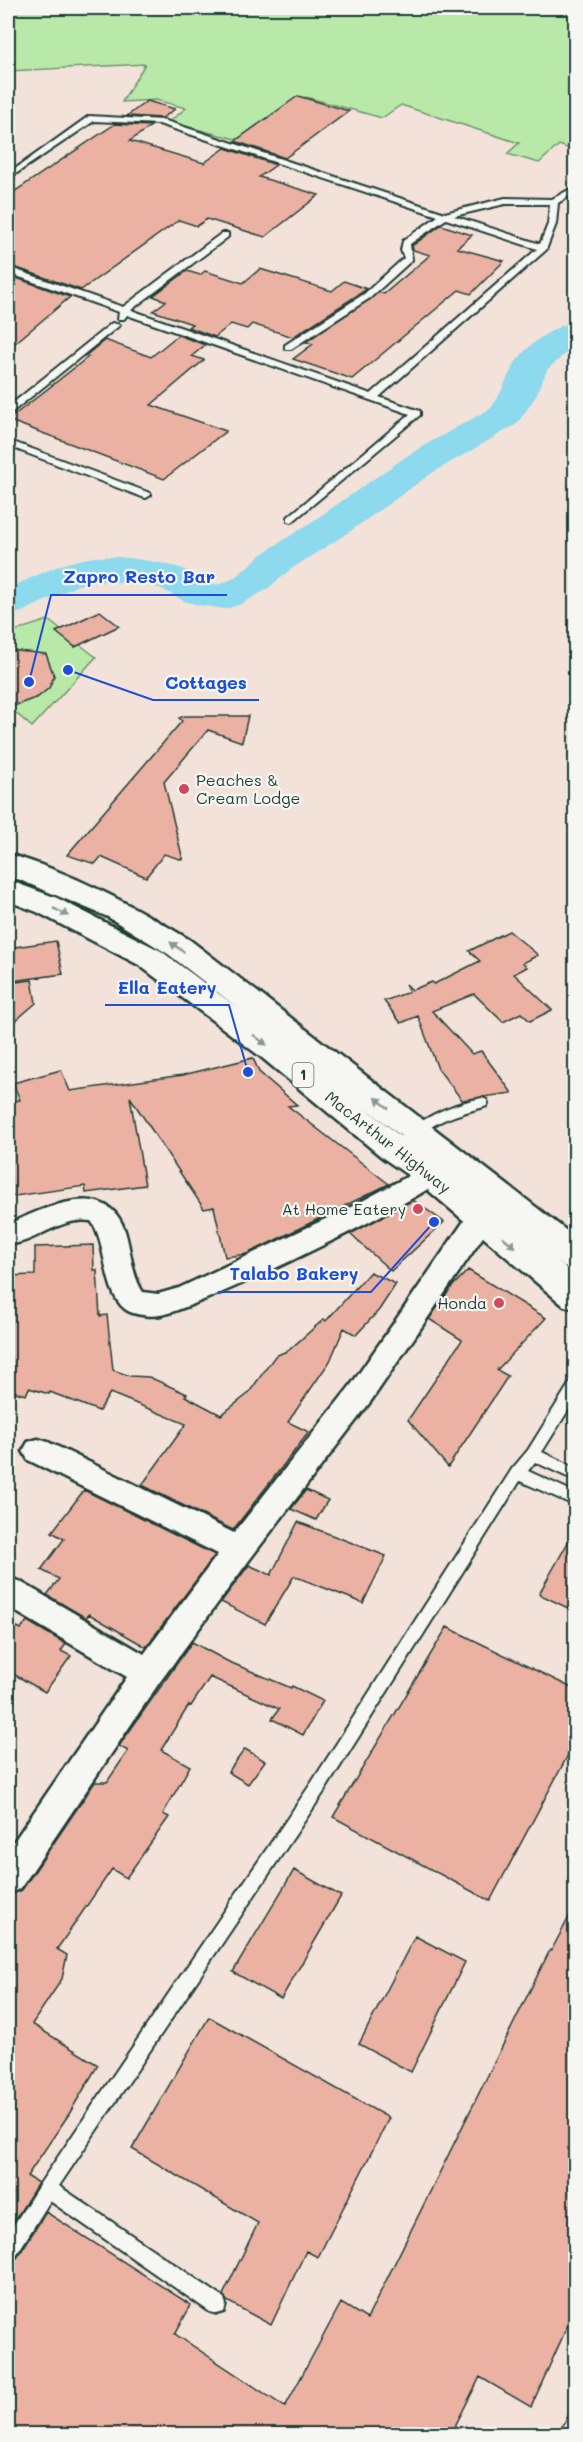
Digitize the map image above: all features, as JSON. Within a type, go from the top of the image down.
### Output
[{"type":"highway","name":"MacArthur Highway","points":[[8,864],[61,884],[118,910],[179,947],[404,1140]]},
{"type":"highway","name":"MacArthur Highway","points":[[8,890],[47,905],[150,958],[272,1049],[442,1168],[491,1207],[576,1296]]},
{"type":"highway","name":"MacArthur Highway","points":[[491,1207],[576,1257]]},
{"type":"street","points":[[10,1234],[66,1212],[82,1209],[99,1212],[108,1222],[120,1274],[128,1294],[135,1302],[158,1305],[196,1292],[365,1212],[442,1168]]},
{"type":"street","points":[[8,1878],[148,1673],[239,1550],[361,1393],[491,1207]]},
{"type":"street","points":[[39,1451],[239,1550]]},
{"type":"street","points":[[8,1591],[148,1673]]},
{"type":"lane","points":[[8,177],[92,118],[160,122],[543,248]]},
{"type":"lane","points":[[288,347],[368,296],[409,258],[405,250],[406,243],[443,216],[505,201],[554,202],[576,188]]},
{"type":"lane","points":[[372,398],[543,248],[552,224],[554,202]]},
{"type":"lane","points":[[8,411],[225,235]]},
{"type":"lane","points":[[8,270],[120,318],[417,413],[292,519]]},
{"type":"lane","points":[[8,443],[146,495]]},
{"type":"lane","points":[[8,456],[19,447]]},
{"type":"lane","points":[[404,1140],[433,1117],[466,1105],[482,1103]]},
{"type":"lane","points":[[8,2250],[47,2188],[318,1787],[517,1473],[533,1454],[576,1385]]},
{"type":"lane","points":[[533,1454],[576,1475]]},
{"type":"lane","points":[[517,1473],[576,1500]]},
{"type":"lane","points":[[47,2188],[217,2305]]},
{"type":"lane","points":[[569,2434],[576,2424]]},
{"type":"green space","points":[[8,8],[575,8],[575,151],[559,145],[539,163],[507,154],[519,143],[401,105],[382,118],[306,97],[243,141],[169,122],[186,108],[156,100],[122,102],[145,64],[8,71]]},
{"type":"green space","points":[[48,620],[96,657],[32,727],[9,707],[42,693],[54,675],[42,658],[9,650],[8,633]]},
{"type":"building","points":[[298,96],[349,111],[285,158],[235,141]]},
{"type":"building","points":[[147,101],[175,109],[162,118],[127,116]]},
{"type":"building","points":[[115,124],[151,126],[130,141],[204,163],[225,148],[276,165],[259,177],[319,195],[265,237],[207,219],[197,226],[179,220],[81,290],[8,265],[8,196]]},
{"type":"building","points":[[441,225],[472,235],[457,248],[504,261],[471,294],[459,290],[352,379],[293,359],[313,344],[306,342],[379,292],[384,294],[430,255],[413,250],[412,246]]},
{"type":"building","points":[[260,269],[332,291],[344,281],[367,289],[293,337],[252,324],[247,329],[231,324],[215,337],[188,327],[192,324],[153,311],[166,301],[153,296],[187,271],[200,275],[205,271],[243,283]]},
{"type":"building","points":[[8,275],[70,297],[8,349]]},
{"type":"building","points":[[178,335],[205,345],[192,356],[204,360],[151,405],[226,431],[164,479],[8,420],[88,357],[85,356],[105,340],[151,357]]},
{"type":"building","points":[[100,611],[119,626],[75,647],[56,632]]},
{"type":"building","points":[[8,650],[46,654],[54,676],[49,688],[38,697],[8,708]]},
{"type":"building","points":[[185,716],[248,716],[242,742],[208,730],[164,782],[183,860],[164,854],[146,877],[101,857],[95,864],[67,855],[182,721],[179,718]]},
{"type":"building","points":[[509,931],[538,955],[523,963],[527,967],[514,974],[552,1010],[530,1021],[521,1013],[503,1022],[474,994],[432,1011],[472,1054],[481,1051],[512,1093],[462,1100],[438,1069],[418,1016],[401,1023],[384,1001],[409,992],[406,984],[412,990],[432,982],[434,984],[480,961],[469,951]]},
{"type":"building","points":[[56,941],[63,974],[12,981],[8,948]]},
{"type":"building","points":[[32,980],[36,1003],[8,1027],[8,983]]},
{"type":"building","points":[[253,1058],[259,1072],[297,1105],[288,1106],[389,1184],[247,1254],[225,1257],[214,1207],[204,1209],[130,1097],[145,1185],[86,1193],[85,1186],[8,1197],[8,1102],[20,1100],[13,1083],[61,1070],[70,1091],[183,1075]]},
{"type":"building","points":[[413,1200],[444,1222],[391,1271],[350,1234]]},
{"type":"building","points":[[93,1245],[100,1316],[107,1315],[113,1370],[130,1376],[149,1377],[187,1394],[185,1396],[221,1415],[248,1394],[275,1356],[289,1350],[324,1319],[326,1321],[370,1272],[396,1284],[379,1310],[356,1335],[344,1328],[330,1361],[288,1422],[309,1432],[233,1530],[142,1485],[186,1424],[110,1393],[99,1411],[50,1392],[49,1394],[29,1388],[26,1395],[8,1390],[8,1276],[35,1275],[35,1247]]},
{"type":"building","points":[[468,1270],[546,1318],[497,1370],[508,1376],[448,1467],[408,1420],[462,1340],[429,1319],[451,1288]]},
{"type":"building","points":[[84,1490],[215,1555],[146,1647],[89,1614],[86,1618],[47,1595],[59,1579],[41,1570],[64,1539],[52,1532]]},
{"type":"building","points":[[306,1490],[328,1500],[316,1520],[291,1509]]},
{"type":"building","points":[[298,1522],[386,1556],[363,1603],[294,1576],[265,1624],[221,1602],[249,1565],[271,1575]]},
{"type":"building","points":[[576,1528],[576,1612],[539,1594]]},
{"type":"building","points":[[27,1621],[66,1644],[61,1651],[71,1656],[45,1692],[8,1671],[8,1622],[21,1629]]},
{"type":"building","points":[[447,1627],[576,1690],[576,1740],[490,1901],[333,1817]]},
{"type":"building","points":[[192,1642],[227,1661],[291,1688],[292,1686],[323,1701],[303,1735],[272,1719],[279,1709],[210,1677],[191,1706],[189,1705],[161,1750],[190,1766],[163,1814],[169,1817],[126,1878],[112,1869],[57,1949],[67,1955],[62,1979],[32,2024],[98,2065],[69,2114],[27,2176],[38,2183],[8,2231],[8,1896],[22,1890],[95,1782],[107,1782],[128,1751],[119,1746]]},
{"type":"building","points":[[245,1749],[265,1761],[248,1784],[228,1772]]},
{"type":"building","points":[[294,1870],[341,1896],[281,1999],[233,1972]]},
{"type":"building","points":[[576,1904],[576,2307],[531,2407],[480,2377],[451,2434],[8,2434],[8,2261],[17,2258],[46,2212],[191,2305],[175,2334],[285,2407],[341,2303],[367,2319],[550,1950]]},
{"type":"building","points":[[415,1936],[465,1962],[411,2072],[359,2044]]},
{"type":"building","points":[[209,2017],[389,2118],[318,2257],[306,2251],[271,2325],[227,2301],[223,2295],[258,2223],[132,2149]]},
{"type":"waterway","points":[[8,604],[64,577],[90,569],[133,571],[171,578],[198,593],[225,597],[252,582],[277,561],[336,524],[419,465],[504,416],[518,396],[531,366],[563,337],[576,331]]},
{"type":"place","name":"Cottages","points":[[68,670]]},
{"type":"place","name":"Zapro Resto Bar","points":[[29,682]]},
{"type":"place","name":"Peaches & Cream Lodge","points":[[184,789]]},
{"type":"place","name":"Ella Eatery","points":[[248,1072]]},
{"type":"place","name":"At Home Eatery","points":[[418,1209]]},
{"type":"place","name":"Talabo Bakery","points":[[434,1222]]},
{"type":"place","name":"Honda","points":[[499,1303]]}]
